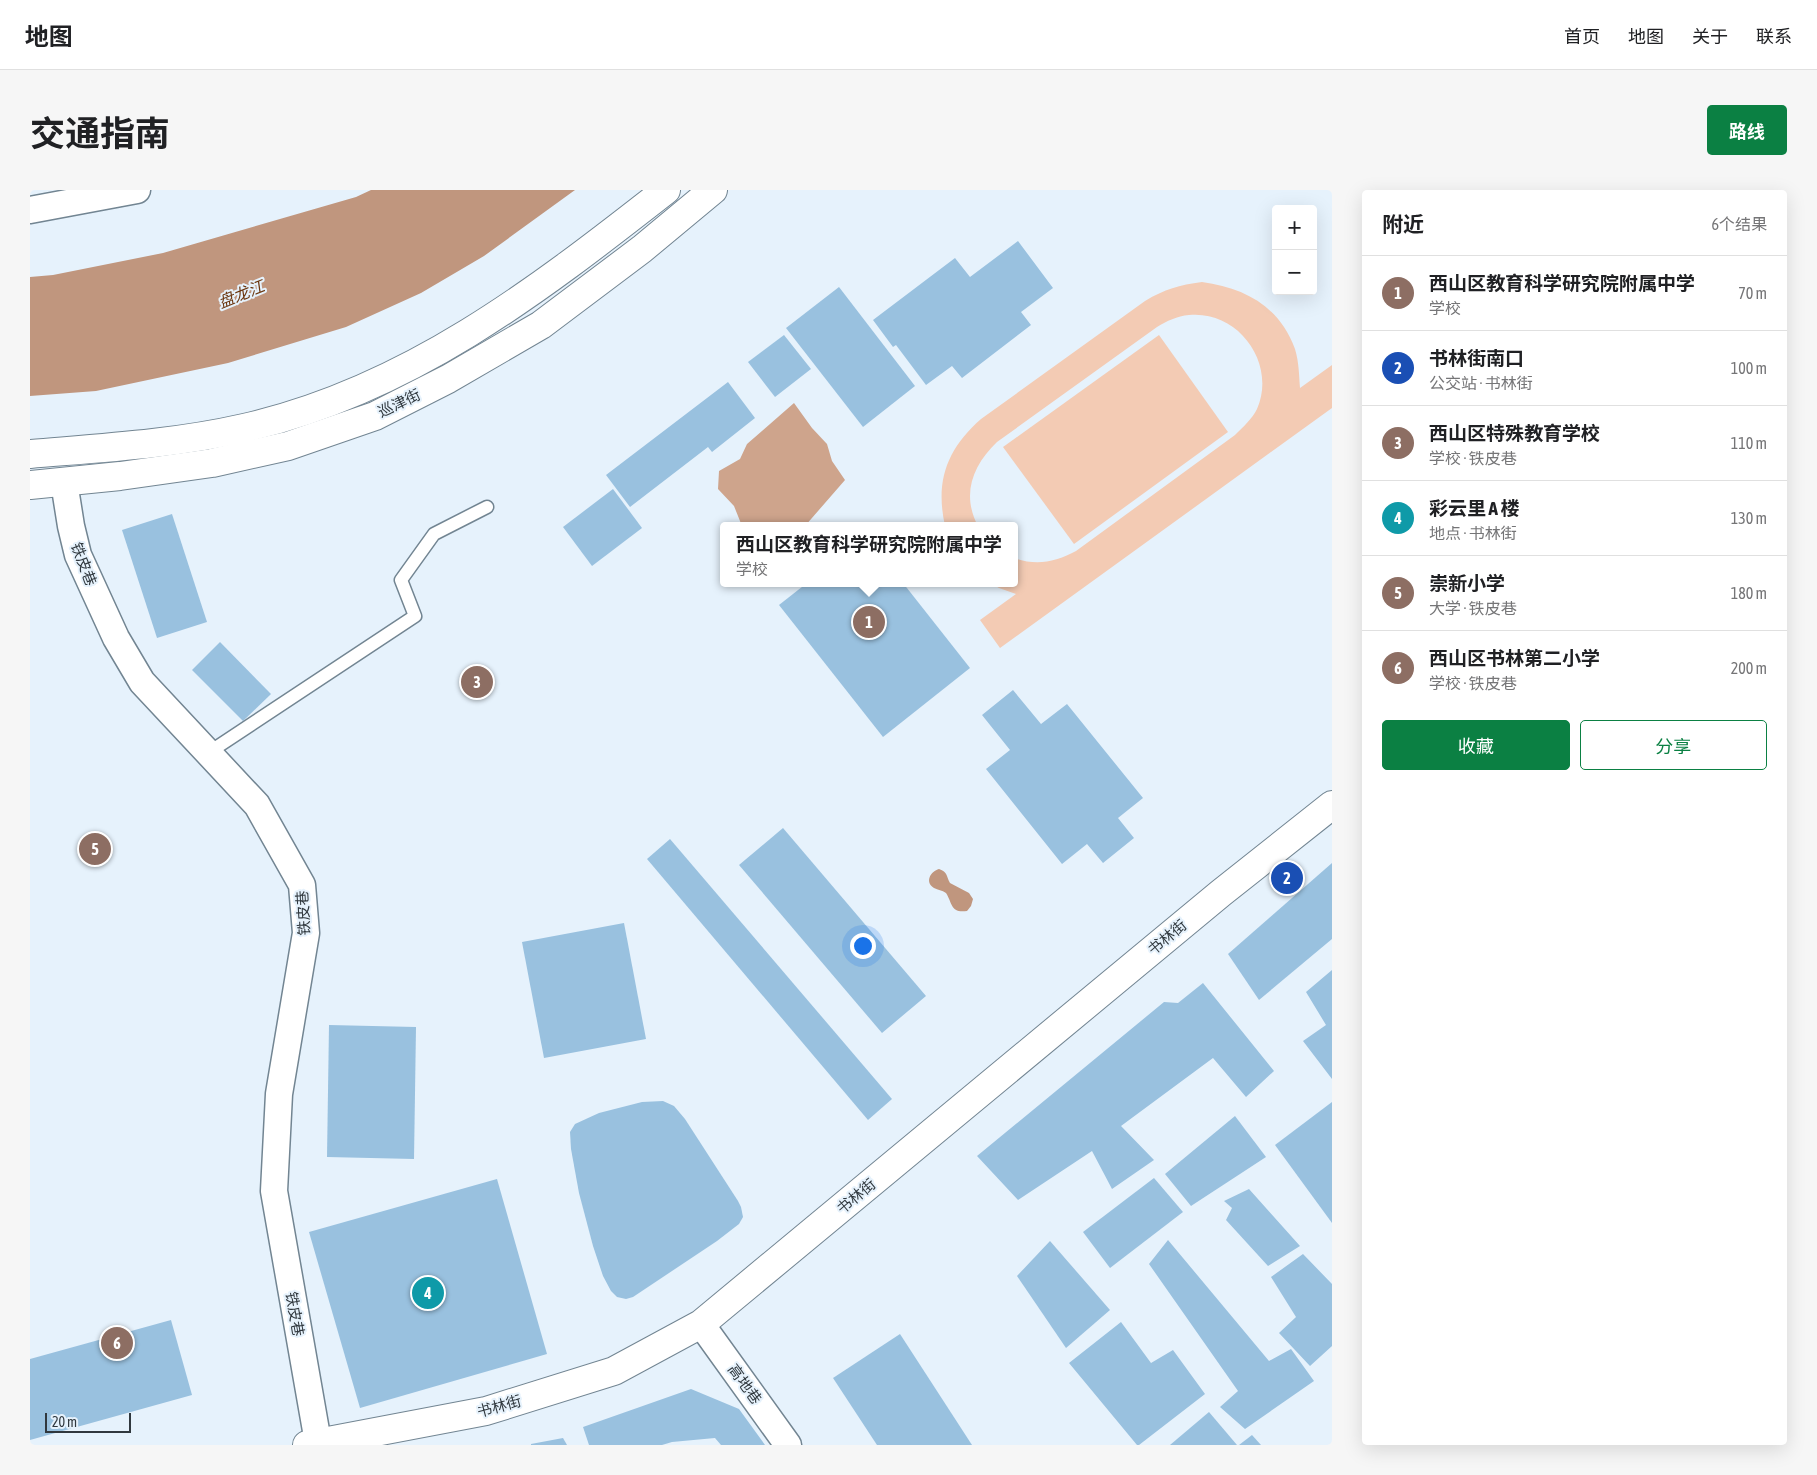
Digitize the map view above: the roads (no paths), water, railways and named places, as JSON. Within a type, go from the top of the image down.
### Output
[{"type":"main road","name":"巡津街","points":[[30,454],[168,440],[244,428],[307,410],[364,389],[416,364],[490,320],[574,262],[666,190]]},
{"type":"main road","name":"巡津街","points":[[30,485],[212,463],[288,446],[374,416],[448,379],[541,325],[642,249],[713,190]]},
{"type":"main road","name":"书林街","points":[[312,1444],[495,1408],[614,1371],[702,1324],[1221,893],[1332,805]]},
{"type":"street","points":[[30,210],[137,190]]},
{"type":"street","name":"铁皮巷","points":[[64,482],[78,555],[116,638],[142,682],[257,805],[302,884],[306,933],[279,1094],[274,1191],[312,1444]]},
{"type":"street","name":"高地巷","points":[[702,1324],[788,1445]]},
{"type":"lane","points":[[208,752],[415,616],[401,580],[434,534],[487,507]]},
{"type":"water","name":"盘龙江","points":[[371,190],[575,190],[484,256],[421,293],[346,327],[228,363],[96,391],[30,396],[30,277],[53,275],[163,253],[356,197]]},
{"type":"water","points":[[939,869],[945,873],[950,883],[969,893],[973,899],[967,911],[955,909],[946,893],[934,888],[929,883],[933,872]]},
{"type":"place","name":"西山区教育科学研究院附属中学","points":[[869,622]]},
{"type":"place","name":"西山区特殊教育学校","points":[[477,682]]},
{"type":"place","name":"崇新小学","points":[[95,849]]},
{"type":"place","name":"书林街南口","points":[[1287,878]]},
{"type":"place","name":"彩云里 A 楼","points":[[428,1293]]},
{"type":"place","name":"西山区书林第二小学","points":[[117,1343]]}]
